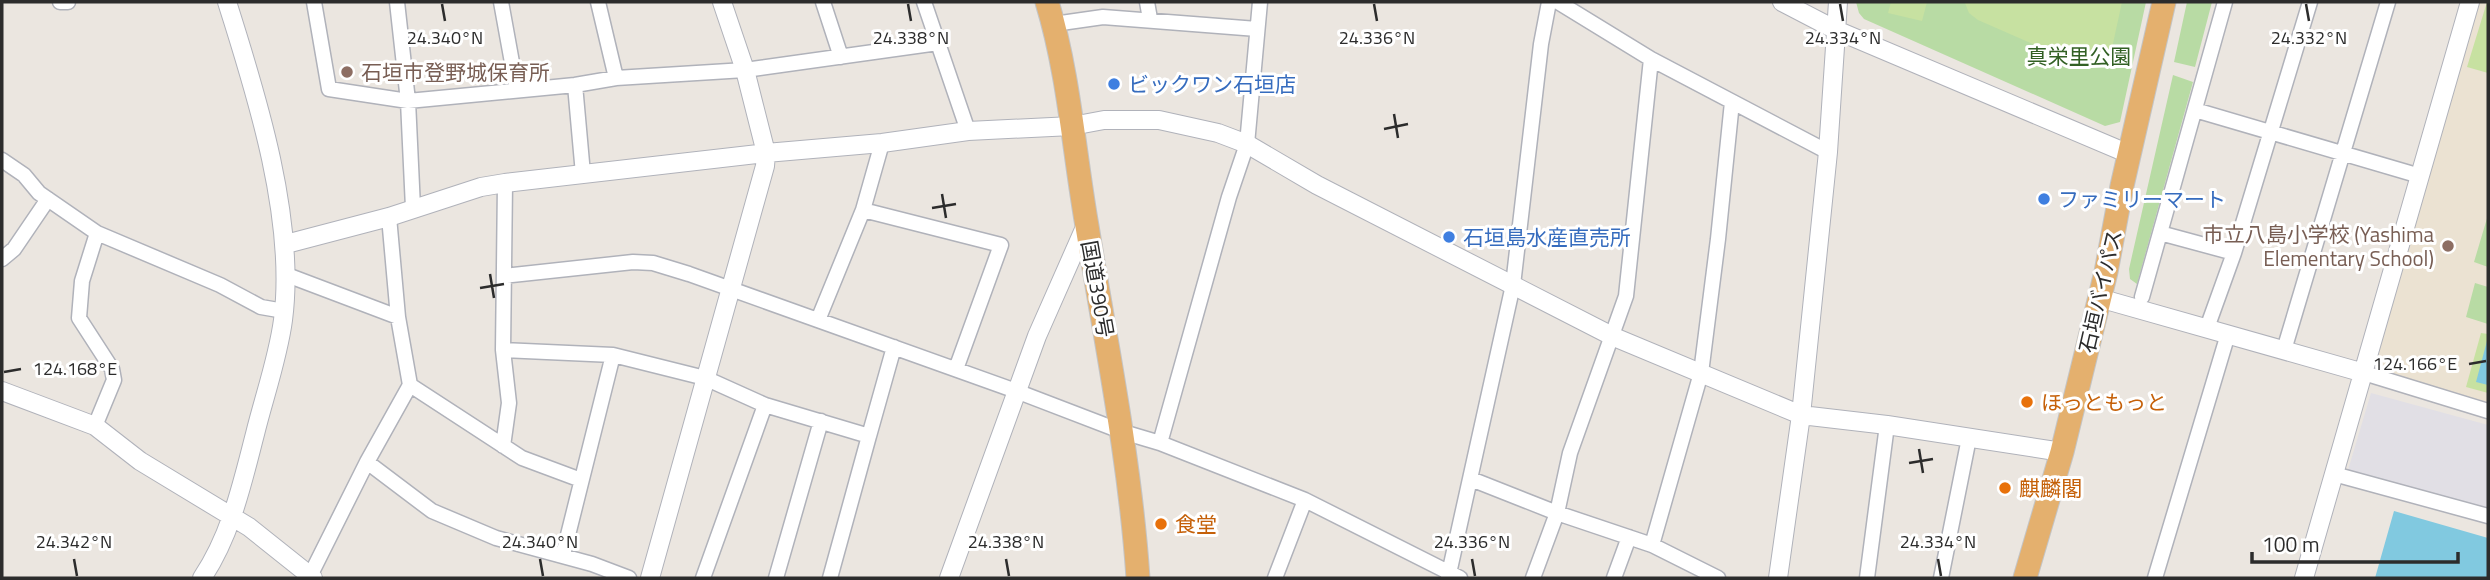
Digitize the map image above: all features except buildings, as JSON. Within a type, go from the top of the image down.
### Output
[{"type":"highway","name":"国道390号","points":[[1047,2],[1054,24],[1123,432],[1138,578]]},
{"type":"highway","name":"石垣バイパス","points":[[2025,578],[2062,452],[2164,2]]},
{"type":"street","points":[[60,2],[68,2]]},
{"type":"street","points":[[202,578],[213,561],[232,516],[283,322],[287,275],[286,244],[276,187],[260,118],[226,2]]},
{"type":"street","points":[[314,2],[329,89],[408,101],[575,85],[616,78],[745,69],[938,43]]},
{"type":"street","points":[[397,2],[408,101],[414,208]]},
{"type":"street","points":[[501,2],[516,90]]},
{"type":"street","points":[[598,2],[616,78]]},
{"type":"street","points":[[650,578],[761,186],[766,153],[745,69],[722,2]]},
{"type":"street","points":[[823,2],[841,57]]},
{"type":"street","points":[[923,2],[968,131]]},
{"type":"street","points":[[1147,2],[1150,19]]},
{"type":"street","points":[[1160,443],[1229,197],[1247,145],[1260,2]]},
{"type":"street","points":[[504,276],[632,262],[653,263],[731,288],[1123,432],[1160,443],[1305,500],[1453,576],[1513,285],[1541,44],[1549,2]]},
{"type":"street","points":[[1558,2],[1651,58],[1828,152]]},
{"type":"street","points":[[1782,2],[1836,30],[2129,154]]},
{"type":"street","points":[[1778,578],[1801,415],[1828,152],[1838,2]]},
{"type":"street","points":[[2142,298],[2225,2]]},
{"type":"street","points":[[2207,328],[2234,254],[2309,2]]},
{"type":"street","points":[[2284,350],[2388,2]]},
{"type":"street","points":[[2304,578],[2470,2]]},
{"type":"street","points":[[1054,24],[1104,17],[1257,29]]},
{"type":"street","points":[[1533,578],[1557,513],[1570,453],[1614,337],[1626,296],[1651,58]]},
{"type":"street","points":[[575,85],[583,174]]},
{"type":"street","points":[[1652,545],[1701,373],[1732,102]]},
{"type":"street","points":[[2195,110],[2420,176]]},
{"type":"street","points":[[286,244],[389,217],[481,187],[505,183],[766,153],[882,143],[968,131],[1072,126],[1104,120],[1159,120],[1218,133],[1247,145],[1317,185],[1614,337],[1801,415],[1887,425],[2062,452]]},
{"type":"street","points":[[818,320],[863,209],[882,143]]},
{"type":"street","points":[[2,160],[24,175],[39,193],[97,233],[220,285],[261,307],[284,311]]},
{"type":"street","points":[[503,446],[509,403],[503,350],[505,183]]},
{"type":"street","points":[[2,259],[14,249],[47,199]]},
{"type":"street","points":[[863,209],[1001,245],[956,369]]},
{"type":"street","points":[[2,391],[94,426],[140,461],[249,527],[312,577],[367,462],[410,385],[398,317],[389,217]]},
{"type":"street","points":[[949,578],[1037,336],[1086,225]]},
{"type":"street","points":[[94,426],[114,380],[112,369],[79,318],[82,281],[97,233]]},
{"type":"street","points":[[2160,233],[2234,254]]},
{"type":"street","points":[[287,275],[398,317]]},
{"type":"street","points":[[2099,298],[2488,411]]},
{"type":"street","points":[[2155,578],[2228,334]]},
{"type":"street","points":[[830,578],[894,347]]},
{"type":"street","points":[[503,350],[612,355],[705,379],[765,405],[869,436]]},
{"type":"street","points":[[563,555],[612,355]]},
{"type":"street","points":[[410,385],[522,458],[582,480]]},
{"type":"street","points":[[703,578],[765,405]]},
{"type":"street","points":[[776,578],[821,421]]},
{"type":"street","points":[[1867,578],[1887,425]]},
{"type":"street","points":[[1941,578],[1969,438]]},
{"type":"street","points":[[367,462],[432,511],[496,538],[563,555],[629,578]]},
{"type":"street","points":[[2334,474],[2488,516]]},
{"type":"street","points":[[1471,479],[1557,513],[1652,545],[1718,578]]},
{"type":"street","points":[[1275,578],[1305,500]]},
{"type":"street","points":[[1614,578],[1629,537]]},
{"type":"shaded area","name":"市立八島小学校 (Yashima Elementary School)","points":[[2479,2],[2488,2],[2488,402],[2381,373],[2375,363]]},
{"type":"shaded area","points":[[2371,393],[2488,425],[2488,510],[2348,470]]},
{"type":"green space","name":"真栄里公園","points":[[1856,2],[2146,2],[2120,122],[2105,126],[1864,19]]},
{"type":"green space","points":[[1891,2],[1927,2],[1922,21],[1888,13]]},
{"type":"green space","points":[[2122,2],[2112,48],[2104,57],[2092,63],[2074,62],[1978,20],[1969,13],[1965,3]]},
{"type":"green space","points":[[2187,2],[2212,2],[2195,67],[2174,62]]},
{"type":"green space","points":[[2488,2],[2488,73],[2467,67]]},
{"type":"green space","points":[[2173,75],[2193,82],[2137,284],[2130,279],[2129,269]]},
{"type":"green space","points":[[2488,215],[2488,267],[2474,262]]},
{"type":"green space","points":[[2475,283],[2488,287],[2488,324],[2466,317]]},
{"type":"green space","points":[[2481,333],[2488,334],[2488,393],[2466,387]]},
{"type":"water","points":[[2488,341],[2488,385],[2476,382]]},
{"type":"water","points":[[2394,511],[2488,538],[2488,578],[2375,578]]},
{"type":"place","name":"石垣市登野城保育所","points":[[347,72]]},
{"type":"place","name":"ビックワン石垣店","points":[[1114,84]]},
{"type":"place","name":"ファミリーマート","points":[[2044,199]]},
{"type":"place","name":"石垣島水産直売所","points":[[1449,237]]},
{"type":"place","name":"市立八島小学校 (Yashima Elementary School)","points":[[2448,246]]},
{"type":"place","name":"ほっともっと","points":[[2027,402]]},
{"type":"place","name":"麒麟閣","points":[[2005,488]]},
{"type":"place","name":"食堂","points":[[1161,524]]}]
